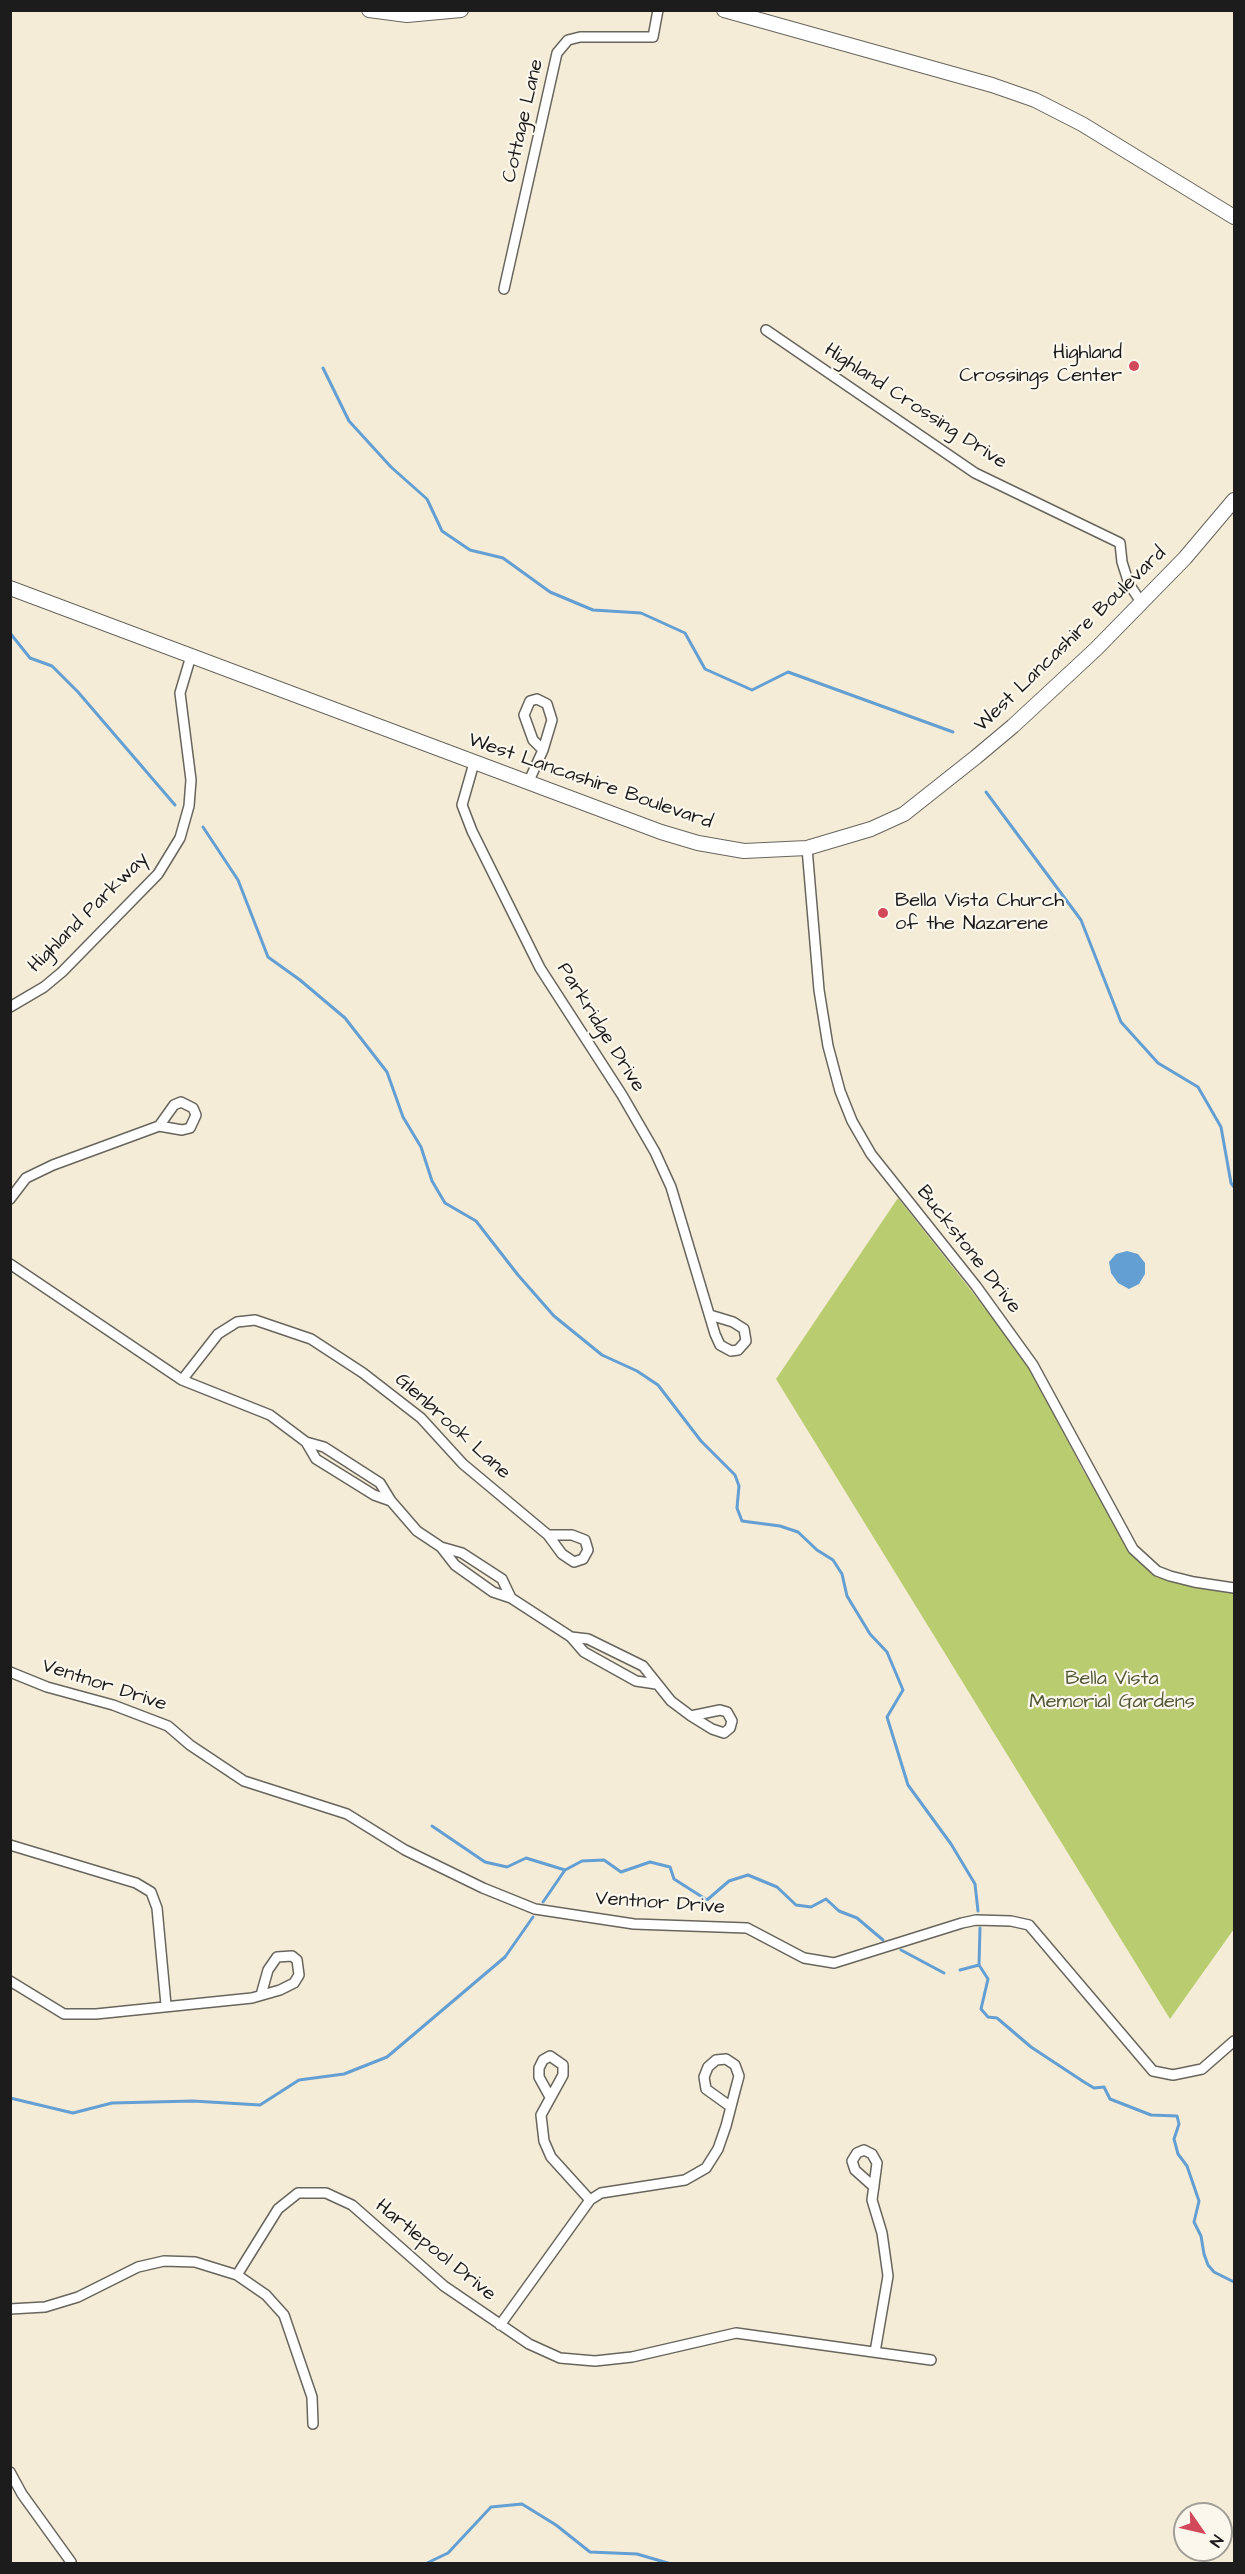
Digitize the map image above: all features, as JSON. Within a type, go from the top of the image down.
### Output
[{"type":"main road","points":[[369,10],[407,15],[461,10]]},
{"type":"main road","points":[[724,10],[992,85],[1035,100],[1082,124],[1234,217]]},
{"type":"main road","name":"West Lancashire Boulevard","points":[[10,588],[474,763],[698,843],[744,850],[807,848],[871,829],[904,814],[1013,726],[1141,603],[1185,558],[1234,500]]},
{"type":"street","name":"Cottage Lane","points":[[504,289],[557,54],[568,40],[580,37],[653,37],[658,10]]},
{"type":"street","name":"Highland Crossing Drive","points":[[766,330],[975,473],[1120,543],[1122,562],[1129,584],[1141,603]]},
{"type":"street","name":"Highland Parkway","points":[[10,1007],[44,987],[62,972],[158,874],[180,838],[189,806],[191,780],[180,693],[191,656]]},
{"type":"street","points":[[528,783],[543,750],[552,720],[547,704],[537,699],[530,701],[524,715],[533,740],[543,750]]},
{"type":"street","name":"Parkridge Drive","points":[[474,763],[462,805],[472,831],[540,968],[622,1095],[655,1152],[671,1187],[710,1315]]},
{"type":"street","name":"Buckstone Drive","points":[[807,848],[819,990],[828,1046],[840,1090],[852,1121],[871,1154],[982,1294],[1033,1365],[1133,1549],[1156,1571],[1170,1576],[1234,1588]]},
{"type":"street","points":[[10,1199],[26,1178],[53,1165],[159,1126]]},
{"type":"street","points":[[10,1264],[182,1380],[270,1415],[306,1442],[324,1447],[380,1483],[391,1501],[417,1531],[441,1547],[462,1553],[502,1579],[511,1598]]},
{"type":"street","name":"Glenbrook Lane","points":[[182,1380],[218,1334],[237,1322],[255,1320],[311,1339],[363,1373],[421,1418],[463,1464],[548,1535]]},
{"type":"street","points":[[306,1442],[316,1459],[374,1495],[391,1501]]},
{"type":"street","points":[[441,1547],[455,1565],[493,1592],[511,1598],[571,1637],[584,1652],[636,1681],[656,1684]]},
{"type":"street","points":[[571,1637],[588,1639],[643,1666],[671,1701],[691,1716]]},
{"type":"street","name":"Ventnor Drive","points":[[10,1672],[47,1688],[113,1704],[168,1726],[190,1745],[244,1781],[347,1814],[405,1850],[483,1888],[535,1909],[634,1924],[747,1928],[804,1958],[834,1963],[962,1923],[976,1920],[1011,1921],[1029,1925],[1153,2071],[1173,2075],[1202,2069],[1234,2040]]},
{"type":"street","points":[[10,1845],[136,1883],[151,1893],[157,1908],[166,2005]]},
{"type":"street","points":[[10,1981],[64,2014],[96,2014],[261,1995],[280,1990],[294,1983],[299,1975],[297,1960],[292,1956],[277,1957],[268,1970],[261,1995]]},
{"type":"street","points":[[500,2325],[590,2200],[601,2193],[686,2180],[706,2168],[718,2149],[731,2107],[739,2076],[735,2065],[726,2059],[716,2060],[708,2067],[704,2077],[706,2089],[731,2107]]},
{"type":"street","points":[[550,2097],[541,2115],[544,2141],[551,2157],[590,2200]]},
{"type":"street","points":[[874,2187],[872,2200],[882,2233],[888,2276],[875,2352]]},
{"type":"street","name":"Hartlepool Drive","points":[[237,2275],[278,2209],[298,2193],[326,2193],[352,2205],[444,2286],[529,2344],[560,2358],[595,2361],[632,2357],[736,2333],[931,2360]]},
{"type":"street","points":[[10,2308],[45,2307],[78,2297],[138,2267],[165,2261],[195,2262],[237,2275],[266,2295],[284,2315],[312,2397],[313,2424]]},
{"type":"street","points":[[10,2472],[22,2494],[71,2562]]},
{"type":"green space","name":"Bella Vista Memorial Gardens","points":[[898,1198],[1007,1336],[1033,1375],[1083,1470],[1134,1556],[1145,1568],[1165,1579],[1234,1591],[1234,1929],[1170,2019],[776,1379]]},
{"type":"water","points":[[1127,1251],[1138,1254],[1145,1263],[1145,1274],[1139,1284],[1129,1289],[1118,1283],[1111,1273],[1109,1262],[1116,1254]]},
{"type":"waterway","points":[[323,368],[349,421],[391,467],[427,499],[442,531],[470,550],[503,558],[550,592],[593,610],[641,613],[685,633],[705,669],[752,690],[788,672],[953,732]]},
{"type":"waterway","points":[[10,633],[30,658],[52,666],[78,692],[175,805]]},
{"type":"waterway","points":[[986,792],[1081,920],[1121,1022],[1158,1063],[1198,1087],[1221,1127],[1231,1183],[1234,1187]]},
{"type":"waterway","points":[[203,827],[238,880],[268,957],[300,980],[345,1018],[387,1072],[403,1117],[421,1147],[432,1181],[445,1203],[476,1221],[518,1275],[554,1316],[602,1355],[637,1371],[658,1385],[701,1441],[735,1475],[739,1486],[737,1508],[742,1521],[780,1526],[798,1532],[817,1550],[833,1560],[842,1574],[847,1596],[870,1634],[887,1652],[903,1690],[887,1717],[908,1785],[951,1844],[975,1884],[978,1911]]},
{"type":"waterway","points":[[432,1826],[485,1862],[507,1867],[526,1858],[565,1870],[582,1861],[604,1860],[621,1872],[650,1862],[670,1867],[674,1879],[707,1900],[729,1881],[748,1875],[777,1887],[796,1905],[811,1907],[826,1899],[839,1911],[857,1918],[883,1940]]},
{"type":"waterway","points":[[543,1902],[565,1870]]},
{"type":"waterway","points":[[10,2098],[73,2113],[112,2103],[193,2101],[260,2105],[299,2080],[344,2074],[387,2057],[505,1957],[533,1917]]},
{"type":"waterway","points":[[980,1928],[979,1965],[988,1979],[981,2009],[988,2017],[997,2018],[1031,2047],[1084,2082],[1094,2088],[1104,2087],[1110,2099],[1151,2115],[1177,2116],[1179,2124],[1174,2139],[1178,2154],[1187,2166],[1199,2201],[1194,2222],[1201,2236],[1204,2254],[1208,2265],[1214,2272],[1234,2282]]},
{"type":"waterway","points":[[901,1950],[944,1973]]},
{"type":"waterway","points":[[960,1970],[979,1965]]},
{"type":"waterway","points":[[425,2564],[448,2553],[491,2507],[522,2504],[556,2525],[590,2552],[637,2554],[671,2564]]},
{"type":"place","name":"Highland Crossings Center","points":[[1134,366]]},
{"type":"place","name":"Bella Vista Church of the Nazarene","points":[[883,913]]}]
